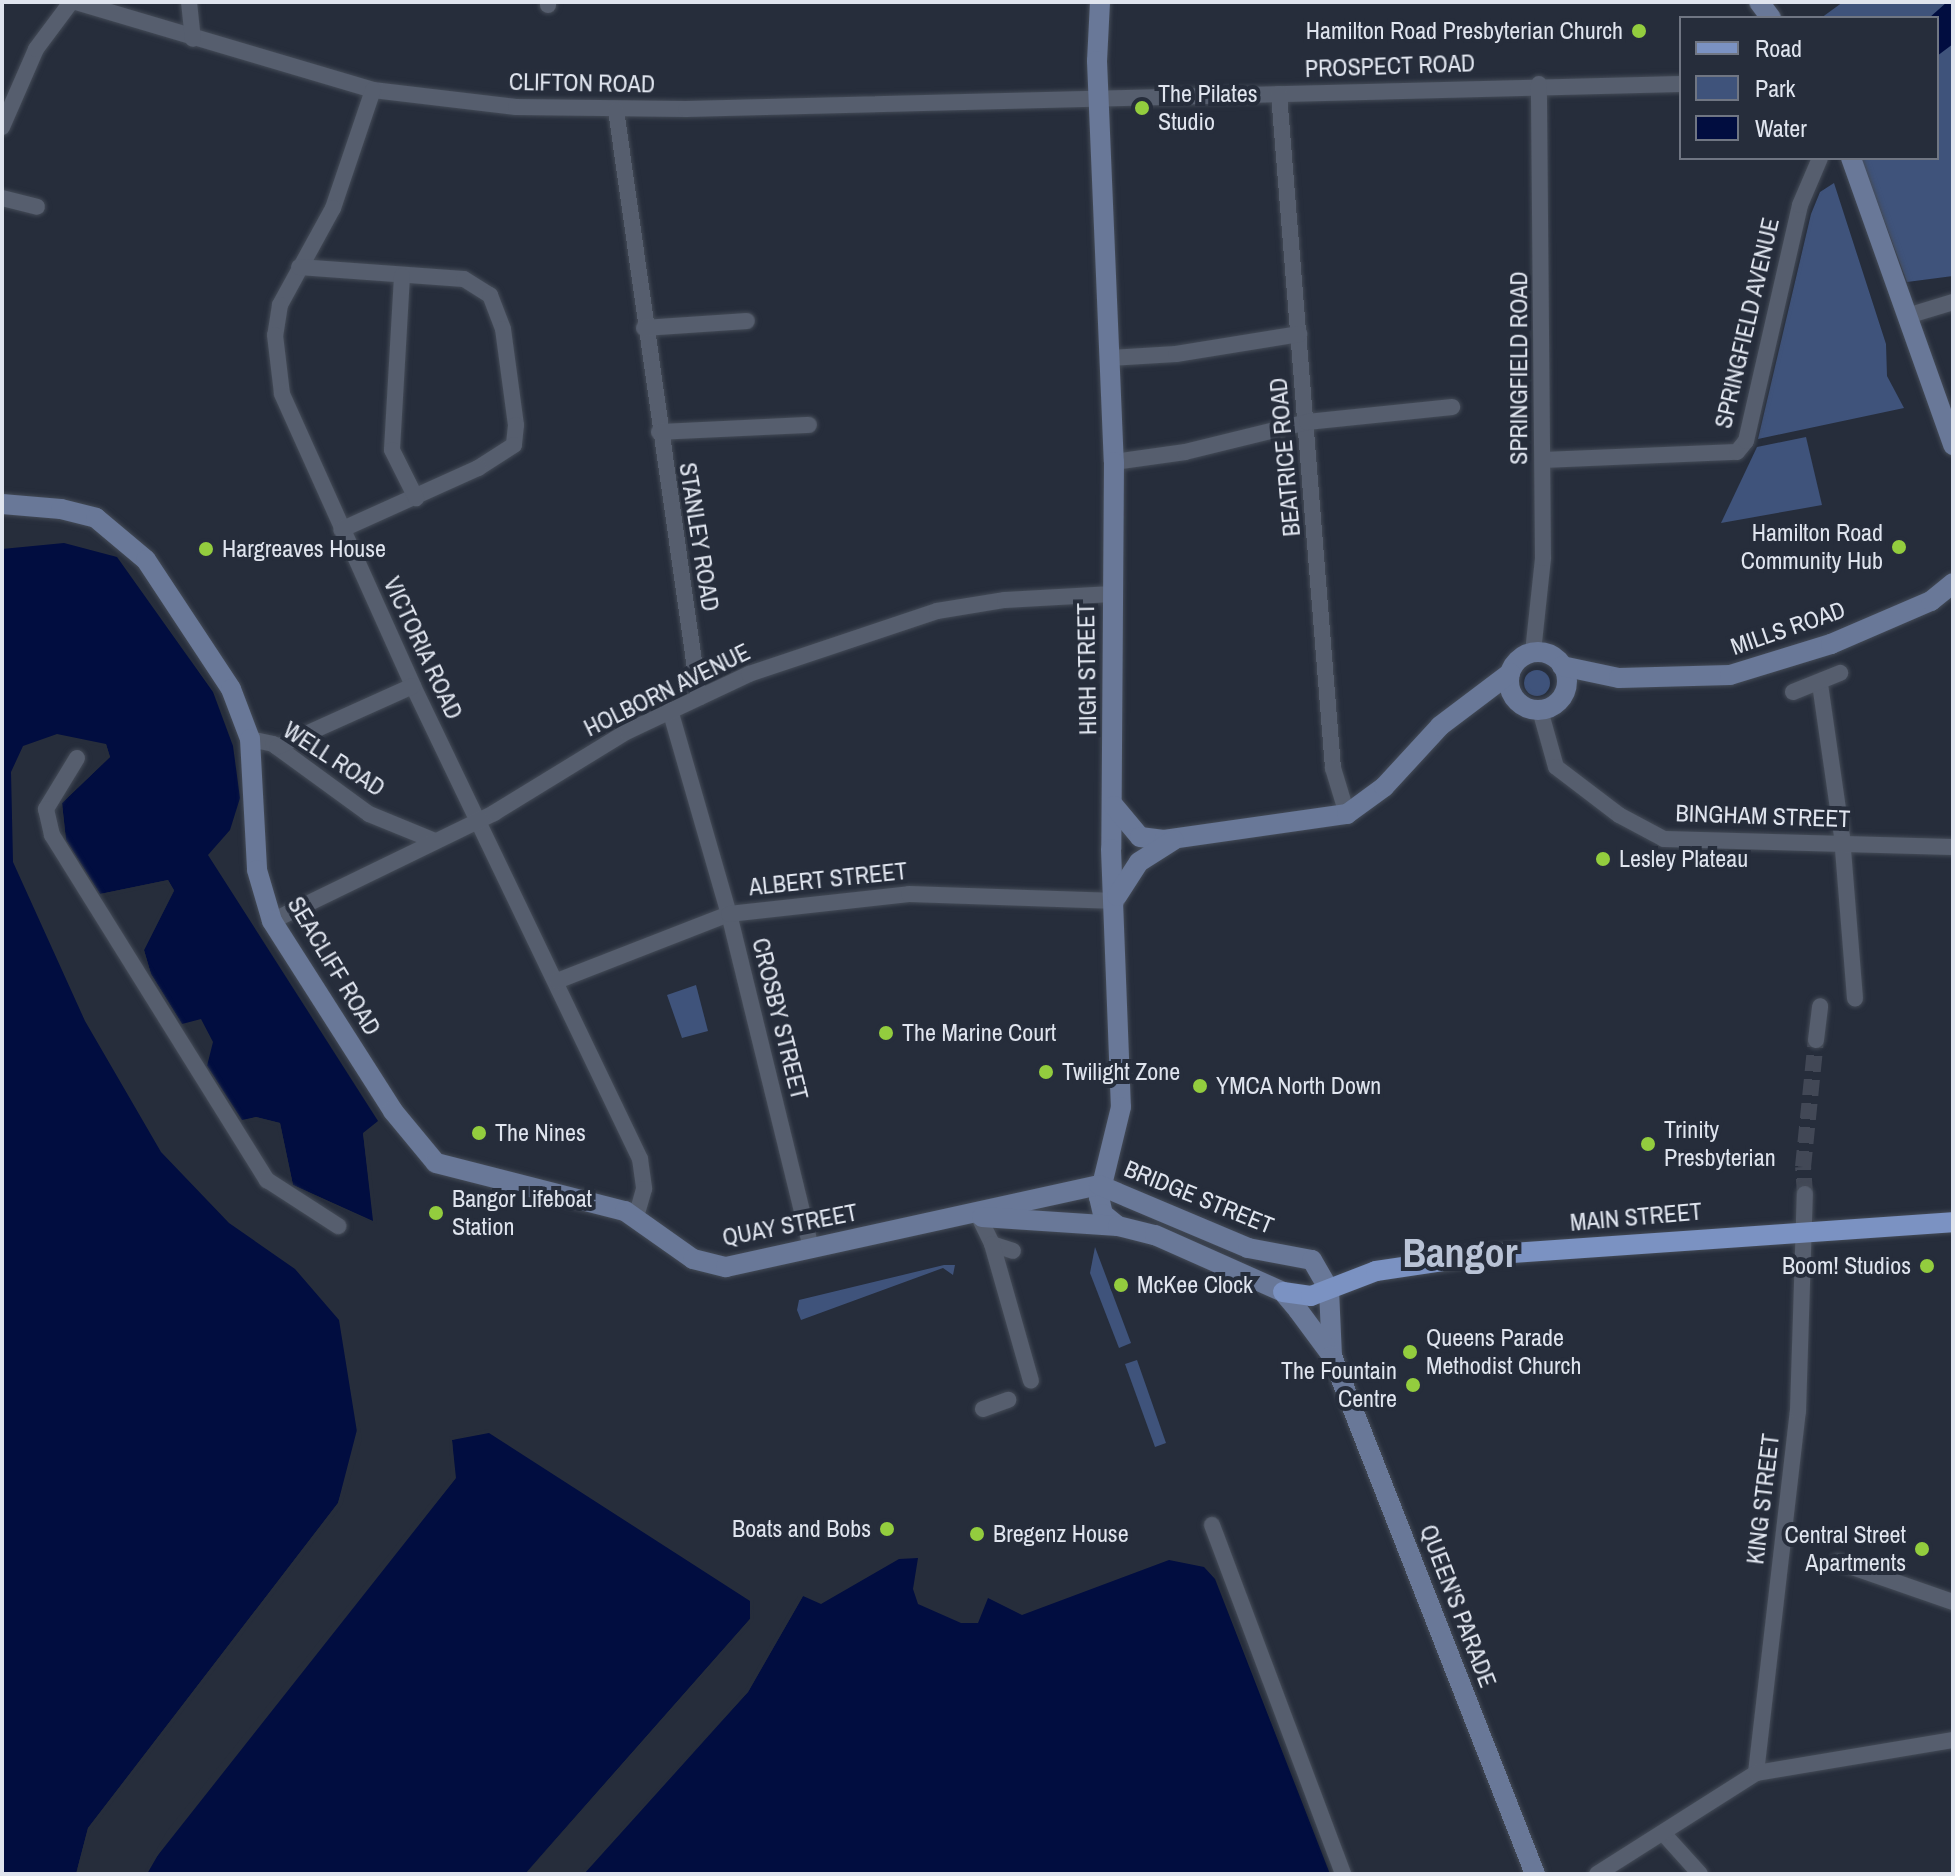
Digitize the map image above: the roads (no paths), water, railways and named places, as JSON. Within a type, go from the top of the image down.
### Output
[{"type":"main road","name":"MAIN STREET","points":[[1283,1292],[1311,1296],[1376,1271],[1418,1263],[1805,1230],[1953,1222]]},
{"type":"street","name":"CLIFTON ROAD","points":[[73,2],[373,90],[464,103],[616,110],[1101,99]]},
{"type":"street","points":[[2,127],[36,49],[73,2]]},
{"type":"street","points":[[189,2],[193,39]]},
{"type":"street","name":"HIGH STREET","points":[[1095,3],[1114,462],[1114,806],[1121,1107],[1099,1185]]},
{"type":"street","name":"PROSPECT ROAD","points":[[1101,99],[1539,84],[1679,84]]},
{"type":"street","name":"SPRINGFIELD ROAD","points":[[1533,652],[1541,589],[1543,460],[1539,84]]},
{"type":"street","name":"VICTORIA ROAD","points":[[373,90],[333,208],[280,305],[277,365],[288,412],[341,530],[640,1159],[644,1189],[636,1217]]},
{"type":"street","name":"BEATRICE ROAD","points":[[1279,94],[1333,768],[1347,814]]},
{"type":"street","name":"STANLEY ROAD","points":[[616,110],[644,328],[699,697]]},
{"type":"street","name":"SPRINGFIELD AVENUE","points":[[1543,460],[1737,452],[1746,441],[1796,219],[1819,160]]},
{"type":"street","points":[[1852,160],[1953,445]]},
{"type":"street","points":[[2,198],[37,207]]},
{"type":"street","points":[[299,267],[464,279],[490,295],[503,329],[516,425],[514,445],[506,453],[416,498],[341,530]]},
{"type":"street","points":[[402,276],[392,450],[416,498]]},
{"type":"street","points":[[1907,316],[1953,302]]},
{"type":"street","points":[[644,328],[747,321]]},
{"type":"street","points":[[1110,358],[1149,356],[1299,334]]},
{"type":"street","points":[[1114,462],[1185,452],[1307,422],[1452,407]]},
{"type":"street","points":[[659,432],[809,425]]},
{"type":"street","name":"SEACLIFF ROAD","points":[[2,504],[61,509],[96,518],[146,560],[231,689],[250,739],[257,870],[272,921],[425,1155],[448,1170],[610,1205],[636,1217]]},
{"type":"street","name":"MILLS ROAD","points":[[1562,666],[1619,678],[1730,675],[1831,644],[1931,601],[1953,583]]},
{"type":"street","name":"HOLBORN AVENUE","points":[[272,921],[479,820],[670,710],[828,644],[919,616],[1005,600],[1112,594]]},
{"type":"street","points":[[1931,601],[1953,605]]},
{"type":"street","points":[[1114,806],[1140,837],[1177,839],[1347,814],[1384,787],[1440,726],[1533,652],[1548,654],[1562,666],[1565,692],[1555,705],[1540,710],[1515,700],[1510,673]]},
{"type":"street","points":[[1793,692],[1820,684],[1840,673]]},
{"type":"street","points":[[1820,684],[1842,846],[1855,998]]},
{"type":"street","points":[[277,747],[413,686]]},
{"type":"street","name":"CROSBY STREET","points":[[670,710],[729,914],[811,1249]]},
{"type":"street","name":"BINGHAM STREET","points":[[1540,710],[1556,767],[1648,833],[1695,843],[1953,847]]},
{"type":"street","name":"WELL ROAD","points":[[250,739],[277,747],[369,814],[435,841]]},
{"type":"street","points":[[77,758],[46,809],[52,835],[267,1180],[338,1226]]},
{"type":"street","points":[[1117,898],[1139,862],[1177,839]]},
{"type":"street","name":"ALBERT STREET","points":[[557,981],[729,914],[909,894],[1117,898]]},
{"type":"street","points":[[1816,1040],[1820,1006]]},
{"type":"street","points":[[1099,1185],[1103,1214],[1118,1226]]},
{"type":"street","name":"BRIDGE STREET","points":[[972,1217],[1099,1185],[1248,1248],[1309,1258],[1329,1290]]},
{"type":"street","name":"KING STREET","points":[[1756,1773],[1798,1411],[1805,1194]]},
{"type":"street","name":"QUAY STREET","points":[[636,1217],[674,1248],[711,1265],[741,1265],[972,1217]]},
{"type":"street","points":[[972,1217],[1118,1226],[1193,1250],[1283,1292],[1332,1356]]},
{"type":"street","points":[[972,1217],[992,1244],[1031,1381]]},
{"type":"street","points":[[992,1244],[1013,1251]]},
{"type":"street","points":[[1329,1290],[1332,1356]]},
{"type":"street","name":"QUEEN'S PARADE","points":[[1332,1356],[1535,1874]]},
{"type":"street","points":[[983,1409],[1008,1400]]},
{"type":"street","points":[[1212,1525],[1343,1874]]},
{"type":"street","points":[[1838,1562],[1953,1602]]},
{"type":"street","points":[[1597,1874],[1756,1773],[1953,1740]]},
{"type":"street","points":[[1663,1833],[1700,1874]]},
{"type":"water","points":[[1947,2],[1953,2],[1953,44],[1939,54],[1939,16],[1931,16]]},
{"type":"water","points":[[64,543],[117,557],[213,692],[233,746],[240,798],[230,830],[208,855],[378,1121],[363,1133],[374,1222],[293,1185],[280,1123],[256,1117],[242,1121],[207,1066],[213,1042],[201,1019],[182,1024],[151,974],[144,950],[174,891],[168,880],[100,894],[66,840],[62,803],[110,757],[106,744],[57,734],[23,746],[11,772],[13,862],[85,1021],[161,1152],[229,1223],[295,1269],[339,1320],[358,1438],[338,1503],[88,1828],[76,1874],[2,1874],[2,549]]},
{"type":"water","points":[[489,1433],[750,1601],[750,1619],[525,1874],[147,1874],[170,1834],[455,1479],[452,1440]]},
{"type":"water","points":[[918,1558],[913,1589],[918,1604],[961,1623],[978,1623],[988,1598],[1022,1615],[1169,1560],[1204,1567],[1215,1579],[1330,1874],[584,1874],[748,1692],[803,1596],[821,1604],[899,1559]]},
{"type":"tunnel","points":[[1805,1194],[1803,1167],[1816,1040]]},
{"type":"place","name":"Hamilton Road Presbyterian Church","points":[[1639,31]]},
{"type":"place","name":"The Pilates Studio","points":[[1142,108]]},
{"type":"place","name":"Hamilton Road Community Hub","points":[[1899,547]]},
{"type":"place","name":"Hargreaves House","points":[[206,549]]},
{"type":"place","name":"Lesley Plateau","points":[[1603,859]]},
{"type":"place","name":"The Marine Court","points":[[886,1033]]},
{"type":"place","name":"Twilight Zone","points":[[1046,1072]]},
{"type":"place","name":"YMCA North Down","points":[[1200,1086]]},
{"type":"place","name":"The Nines","points":[[479,1133]]},
{"type":"place","name":"Trinity Presbyterian","points":[[1648,1144]]},
{"type":"place","name":"Bangor Lifeboat Station","points":[[436,1213]]},
{"type":"place","name":"Boom! Studios","points":[[1927,1266]]},
{"type":"place","name":"McKee Clock","points":[[1121,1285]]},
{"type":"place","name":"Queens Parade Methodist Church","points":[[1410,1352]]},
{"type":"place","name":"The Fountain Centre","points":[[1413,1385]]},
{"type":"place","name":"Boats and Bobs","points":[[887,1529]]},
{"type":"place","name":"Bregenz House","points":[[977,1534]]},
{"type":"place","name":"Central Street Apartments","points":[[1922,1549]]},
{"type":"district","name":"Bangor","points":[[1460,1253]]}]
